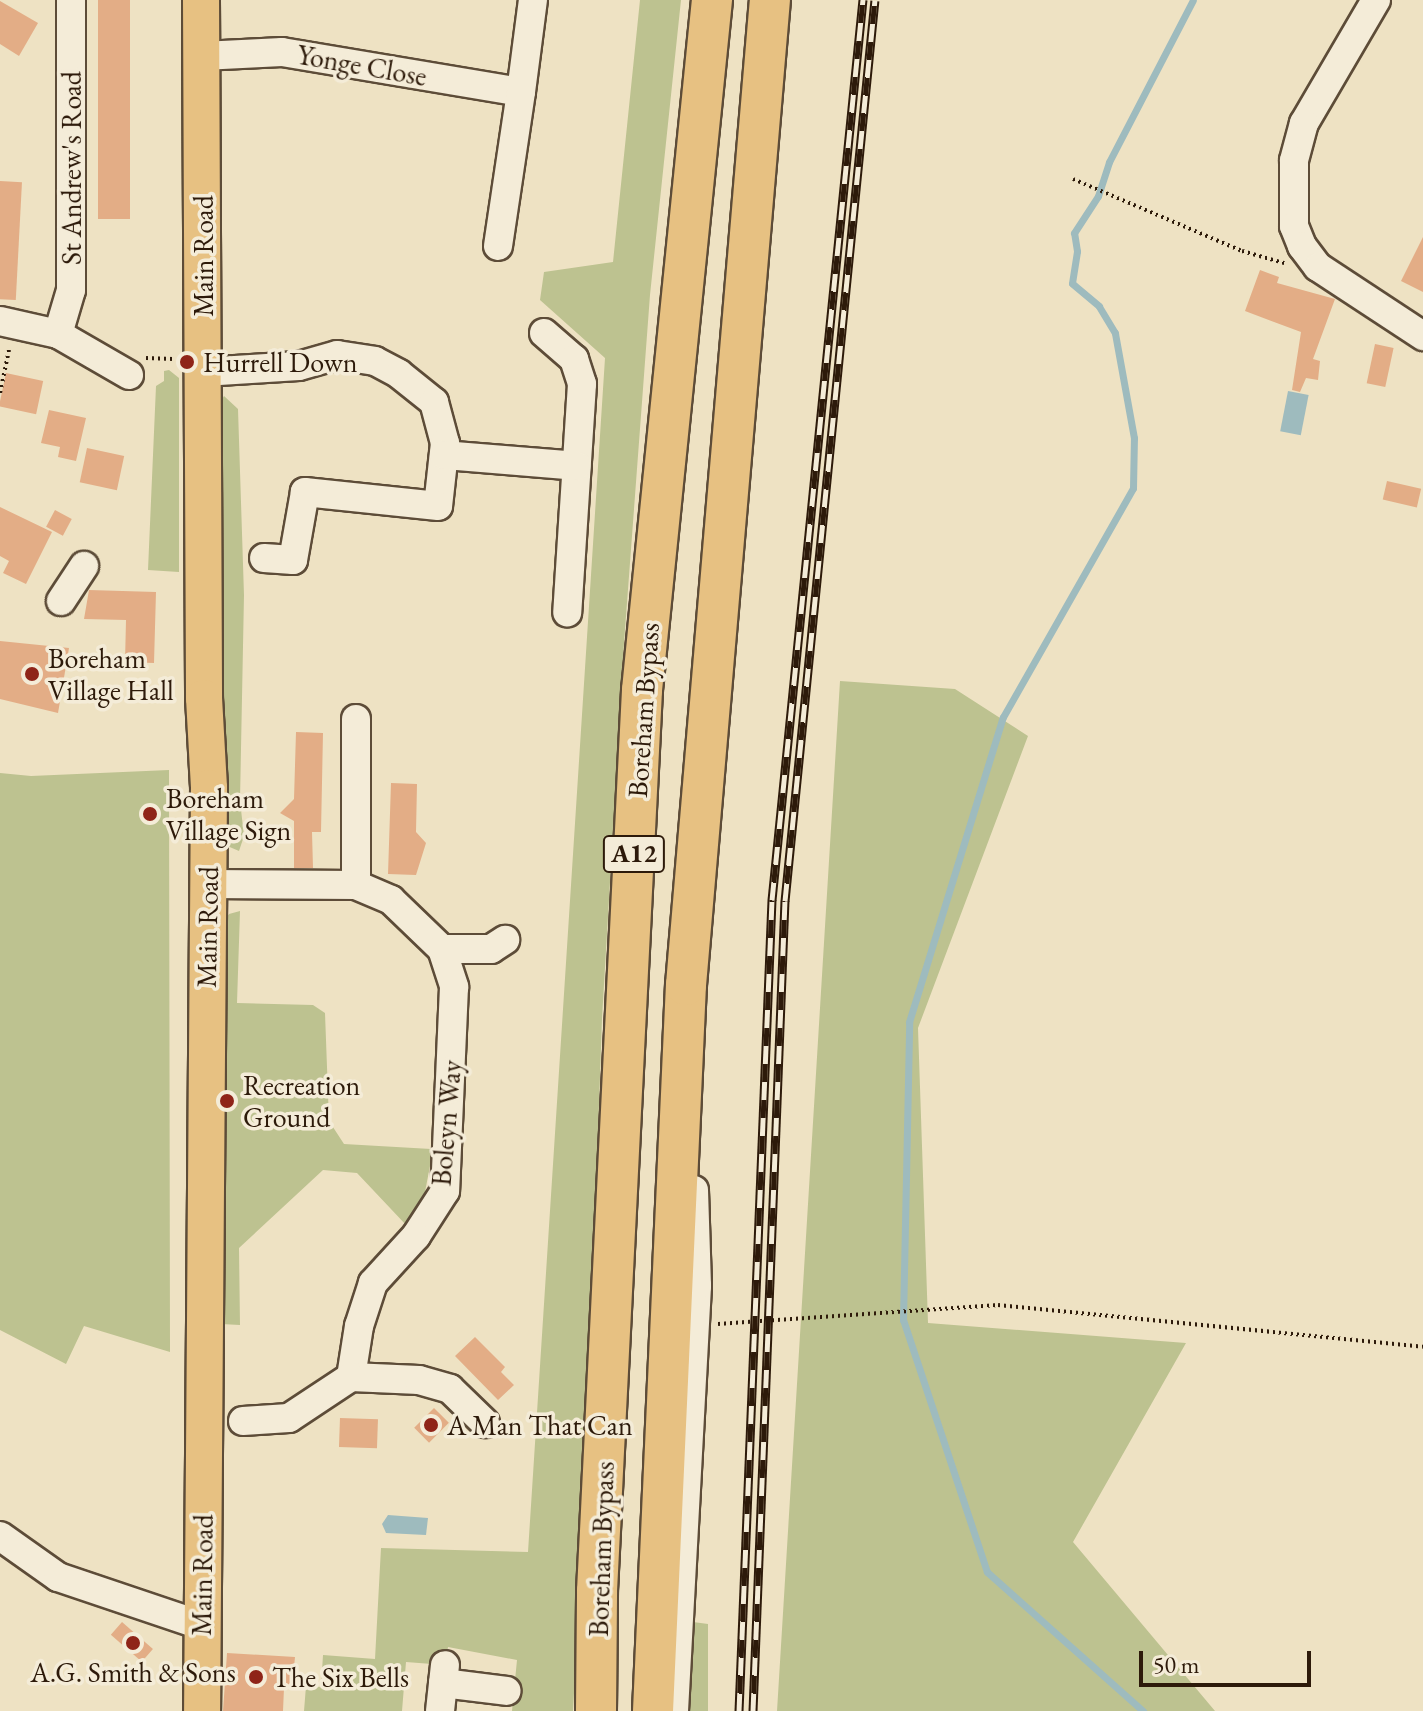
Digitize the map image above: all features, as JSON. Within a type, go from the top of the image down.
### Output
[{"type":"highway","name":"Boreham Bypass","points":[[596,1711],[597,1591],[642,690],[712,0]]},
{"type":"highway","name":"Boreham Bypass","points":[[653,1711],[686,985],[770,0]]},
{"type":"main road","name":"Main Road","points":[[201,0],[208,884],[202,1711]]},
{"type":"street","name":"St Andrew's Road","points":[[58,334],[71,290],[71,0]]},
{"type":"street","points":[[498,246],[533,0]]},
{"type":"street","points":[[1376,0],[1316,97],[1294,161],[1294,226],[1302,246],[1318,267],[1423,336]]},
{"type":"street","name":"Yonge Close","points":[[202,56],[282,52],[521,92]]},
{"type":"street","points":[[8,322],[58,334],[129,375]]},
{"type":"street","points":[[544,333],[574,359],[582,384],[567,613]]},
{"type":"street","points":[[203,363],[299,366],[337,355],[375,361],[434,402],[444,455],[438,506],[305,492],[293,560],[264,558]]},
{"type":"street","points":[[444,455],[577,466]]},
{"type":"street","points":[[61,601],[84,566]]},
{"type":"street","points":[[356,719],[356,885]]},
{"type":"street","name":"Boleyn Way","points":[[208,884],[356,885],[391,900],[442,949],[454,987],[445,1191],[416,1236],[373,1283],[359,1326],[351,1377]]},
{"type":"street","points":[[442,949],[491,949],[505,940]]},
{"type":"street","points":[[674,1711],[695,1325],[686,985]]},
{"type":"street","points":[[243,1421],[289,1418],[351,1377],[419,1380],[450,1389],[485,1423]]},
{"type":"street","points":[[0,1536],[58,1577],[201,1625]]},
{"type":"street","points":[[440,1711],[444,1674],[507,1691]]},
{"type":"path","points":[[1073,179],[1242,251],[1318,267]]},
{"type":"path","points":[[0,393],[8,322]]},
{"type":"path","points":[[104,358],[173,359],[203,363]]},
{"type":"path","points":[[695,1325],[998,1305],[1423,1347]]},
{"type":"green space","points":[[640,0],[681,0],[650,295],[624,643],[602,1019],[586,1479],[573,1711],[512,1711],[517,1660],[448,1647],[445,1665],[406,1662],[402,1711],[304,1711],[306,1686],[321,1687],[323,1655],[375,1659],[381,1548],[528,1552],[605,358],[540,300],[544,272],[613,262]]},
{"type":"green space","points":[[169,370],[179,378],[179,572],[148,570],[156,386],[164,381],[164,371]]},
{"type":"green space","points":[[224,396],[238,409],[244,595],[240,801],[244,836],[239,851],[225,845],[219,404]]},
{"type":"green space","points":[[840,681],[955,689],[1028,736],[918,1028],[928,1323],[1186,1343],[1073,1542],[1215,1711],[777,1711]]},
{"type":"green space","points":[[169,770],[170,1352],[84,1326],[66,1364],[0,1330],[0,773],[31,776]]},
{"type":"green space","points":[[240,911],[237,1003],[313,1005],[325,1013],[329,1121],[344,1144],[431,1149],[431,1161],[424,1197],[407,1226],[357,1173],[323,1170],[239,1248],[240,1325],[221,1324],[216,1159],[227,1110],[223,923],[229,914]]},
{"type":"green space","points":[[693,1622],[708,1624],[708,1711],[686,1711]]},
{"type":"water","points":[[1288,391],[1309,395],[1301,435],[1280,431]]},
{"type":"water","points":[[388,1515],[428,1518],[426,1535],[386,1533],[382,1524]]},
{"type":"building","points":[[98,0],[130,0],[130,219],[98,219]]},
{"type":"building","points":[[0,1],[38,23],[19,56],[0,44]]},
{"type":"building","points":[[0,181],[22,182],[16,300],[0,299]]},
{"type":"building","points":[[1423,237],[1423,292],[1401,281]]},
{"type":"building","points":[[1260,270],[1279,277],[1277,283],[1335,299],[1313,359],[1320,361],[1318,380],[1306,378],[1300,392],[1292,390],[1301,332],[1245,311]]},
{"type":"building","points":[[1375,344],[1394,348],[1385,387],[1367,383]]},
{"type":"building","points":[[6,373],[43,381],[36,414],[0,406]]},
{"type":"building","points":[[49,410],[86,418],[76,461],[58,457],[60,447],[41,443]]},
{"type":"building","points":[[87,448],[124,456],[117,490],[80,482]]},
{"type":"building","points":[[1387,481],[1421,489],[1417,507],[1383,500]]},
{"type":"building","points":[[0,507],[52,532],[26,584],[3,573],[9,561],[0,556]]},
{"type":"building","points":[[55,510],[72,519],[63,536],[46,527]]},
{"type":"building","points":[[89,590],[156,592],[154,663],[125,662],[126,620],[84,619]]},
{"type":"building","name":"Boreham Village Hall","points":[[0,641],[69,648],[58,713],[0,699]]},
{"type":"building","points":[[296,732],[323,733],[321,832],[312,832],[313,868],[294,868],[294,821],[280,813],[294,799]]},
{"type":"building","points":[[391,783],[417,784],[416,832],[426,843],[416,875],[388,874]]},
{"type":"building","points":[[475,1337],[505,1367],[501,1372],[514,1385],[498,1400],[455,1356]]},
{"type":"building","name":"A Man That Can","points":[[434,1408],[449,1423],[429,1443],[414,1428]]},
{"type":"building","points":[[340,1418],[378,1419],[377,1448],[339,1447]]},
{"type":"building","name":"A.G. Smith & Sons","points":[[122,1622],[153,1649],[142,1662],[111,1635]]},
{"type":"building","name":"The Six Bells","points":[[227,1653],[295,1657],[292,1689],[284,1688],[283,1711],[223,1711]]},
{"type":"waterway","points":[[1143,1711],[987,1572],[903,1320],[909,1022],[1003,717],[1133,488],[1134,438],[1115,333],[1099,306],[1072,283],[1077,251],[1074,233],[1098,196],[1109,162],[1193,0]]},
{"type":"railway","points":[[739,1711],[772,900],[863,0]]},
{"type":"railway","points":[[753,1711],[785,901],[875,0]]},
{"type":"place","name":"Hurrell Down","points":[[187,362]]},
{"type":"place","name":"Boreham Village Hall","points":[[32,674]]},
{"type":"place","name":"Boreham Village Sign","points":[[150,814]]},
{"type":"place","name":"Recreation Ground","points":[[227,1101]]},
{"type":"place","name":"A Man That Can","points":[[431,1425]]},
{"type":"place","name":"A.G. Smith & Sons","points":[[133,1643]]},
{"type":"place","name":"The Six Bells","points":[[256,1677]]}]
